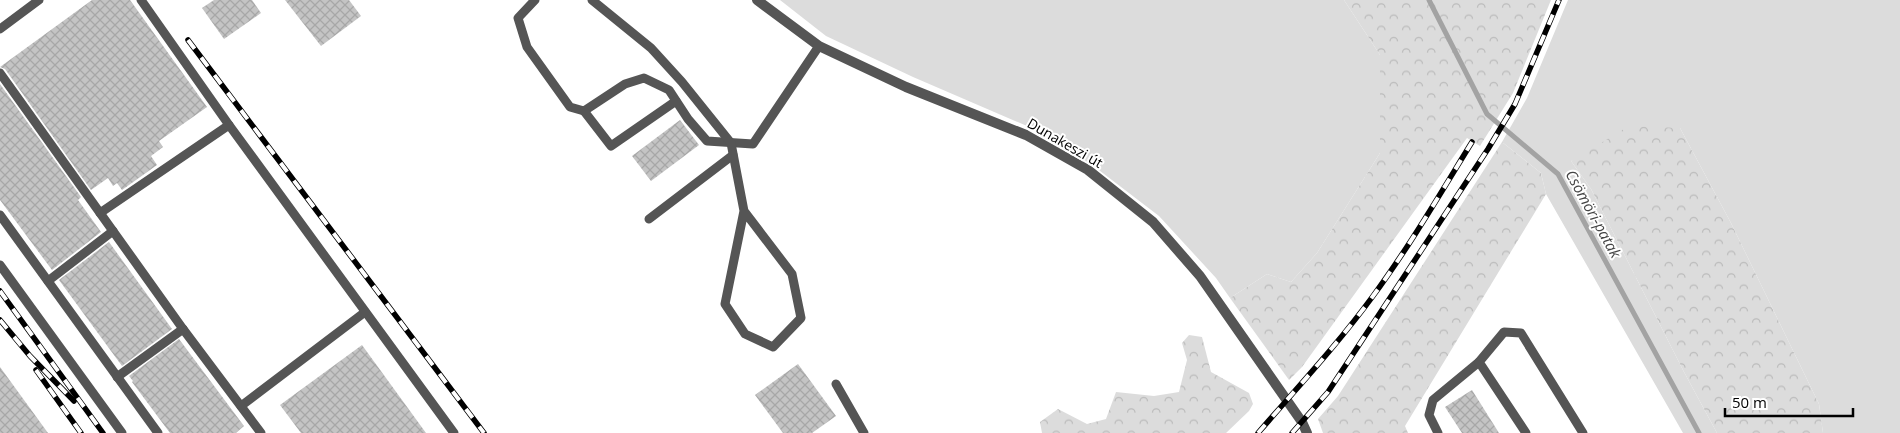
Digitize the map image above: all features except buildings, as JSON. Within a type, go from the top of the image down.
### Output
[{"type":"street","name":"Dunakeszi út","points":[[757,0],[819,46],[906,87],[1026,136],[1088,170],[1154,222],[1194,269],[1287,400],[1307,433]]},
{"type":"lane","points":[[0,29],[39,0]]},
{"type":"lane","points":[[141,0],[229,125],[454,433]]},
{"type":"lane","points":[[535,0],[518,18],[527,47],[570,107],[584,111],[611,146],[676,101]]},
{"type":"lane","points":[[592,0],[650,48],[682,82],[731,143],[744,211],[725,304],[746,334],[773,347],[801,318],[792,274],[744,211]]},
{"type":"lane","points":[[584,111],[626,84],[644,78],[669,90],[688,118],[708,141],[754,144],[819,46]]},
{"type":"lane","points":[[0,73],[258,432]]},
{"type":"lane","points":[[100,213],[229,125]]},
{"type":"lane","points":[[649,219],[733,155]]},
{"type":"lane","points":[[0,214],[158,433]]},
{"type":"lane","points":[[48,281],[113,231]]},
{"type":"lane","points":[[0,265],[122,433]]},
{"type":"lane","points":[[241,406],[365,312]]},
{"type":"lane","points":[[117,377],[183,329]]},
{"type":"lane","points":[[1438,433],[1430,415],[1433,400],[1480,362],[1504,332],[1521,333],[1583,433]]},
{"type":"lane","points":[[1480,362],[1526,433]]},
{"type":"lane","points":[[836,384],[864,433]]},
{"type":"green space","points":[[780,0],[1344,0],[1380,55],[1380,153],[1317,253],[1291,282],[1267,274],[1230,298],[1216,278],[1159,216],[1091,164],[1027,126],[913,77],[826,36]]},
{"type":"green space","points":[[1344,0],[1551,0],[1513,93],[1480,146],[1467,138],[1302,367],[1289,380],[1230,298],[1267,274],[1291,282],[1317,253],[1380,153],[1380,55]]},
{"type":"green space","points":[[1568,0],[1900,0],[1900,433],[1823,433],[1819,404],[1731,223],[1680,128],[1571,161],[1591,189],[1717,433],[1683,433],[1546,194],[1541,173],[1502,142],[1527,98]]},
{"type":"green space","points":[[1629,126],[1680,128],[1731,223],[1819,404],[1823,433],[1717,433],[1591,189],[1571,161]]},
{"type":"green space","points":[[1502,142],[1541,173],[1546,194],[1405,426],[1408,433],[1323,433],[1318,419],[1338,396]]},
{"type":"green space","points":[[1189,335],[1202,337],[1211,372],[1249,393],[1253,404],[1249,411],[1226,433],[1042,433],[1040,422],[1058,409],[1087,424],[1106,419],[1116,392],[1154,396],[1179,392],[1187,360],[1182,343]]},
{"type":"waterway","name":"Csömöri-patak","points":[[1429,0],[1487,114],[1558,174],[1699,433]]},
{"type":"railway","points":[[1292,433],[1328,392],[1488,149],[1515,104],[1559,0]]},
{"type":"railway","points":[[188,40],[484,433]]},
{"type":"railway","points":[[1258,433],[1332,349],[1360,314],[1412,239],[1472,142]]},
{"type":"railway","points":[[0,291],[103,433]]},
{"type":"railway","points":[[0,320],[30,356],[74,401]]},
{"type":"railway","points":[[36,370],[81,433]]}]
